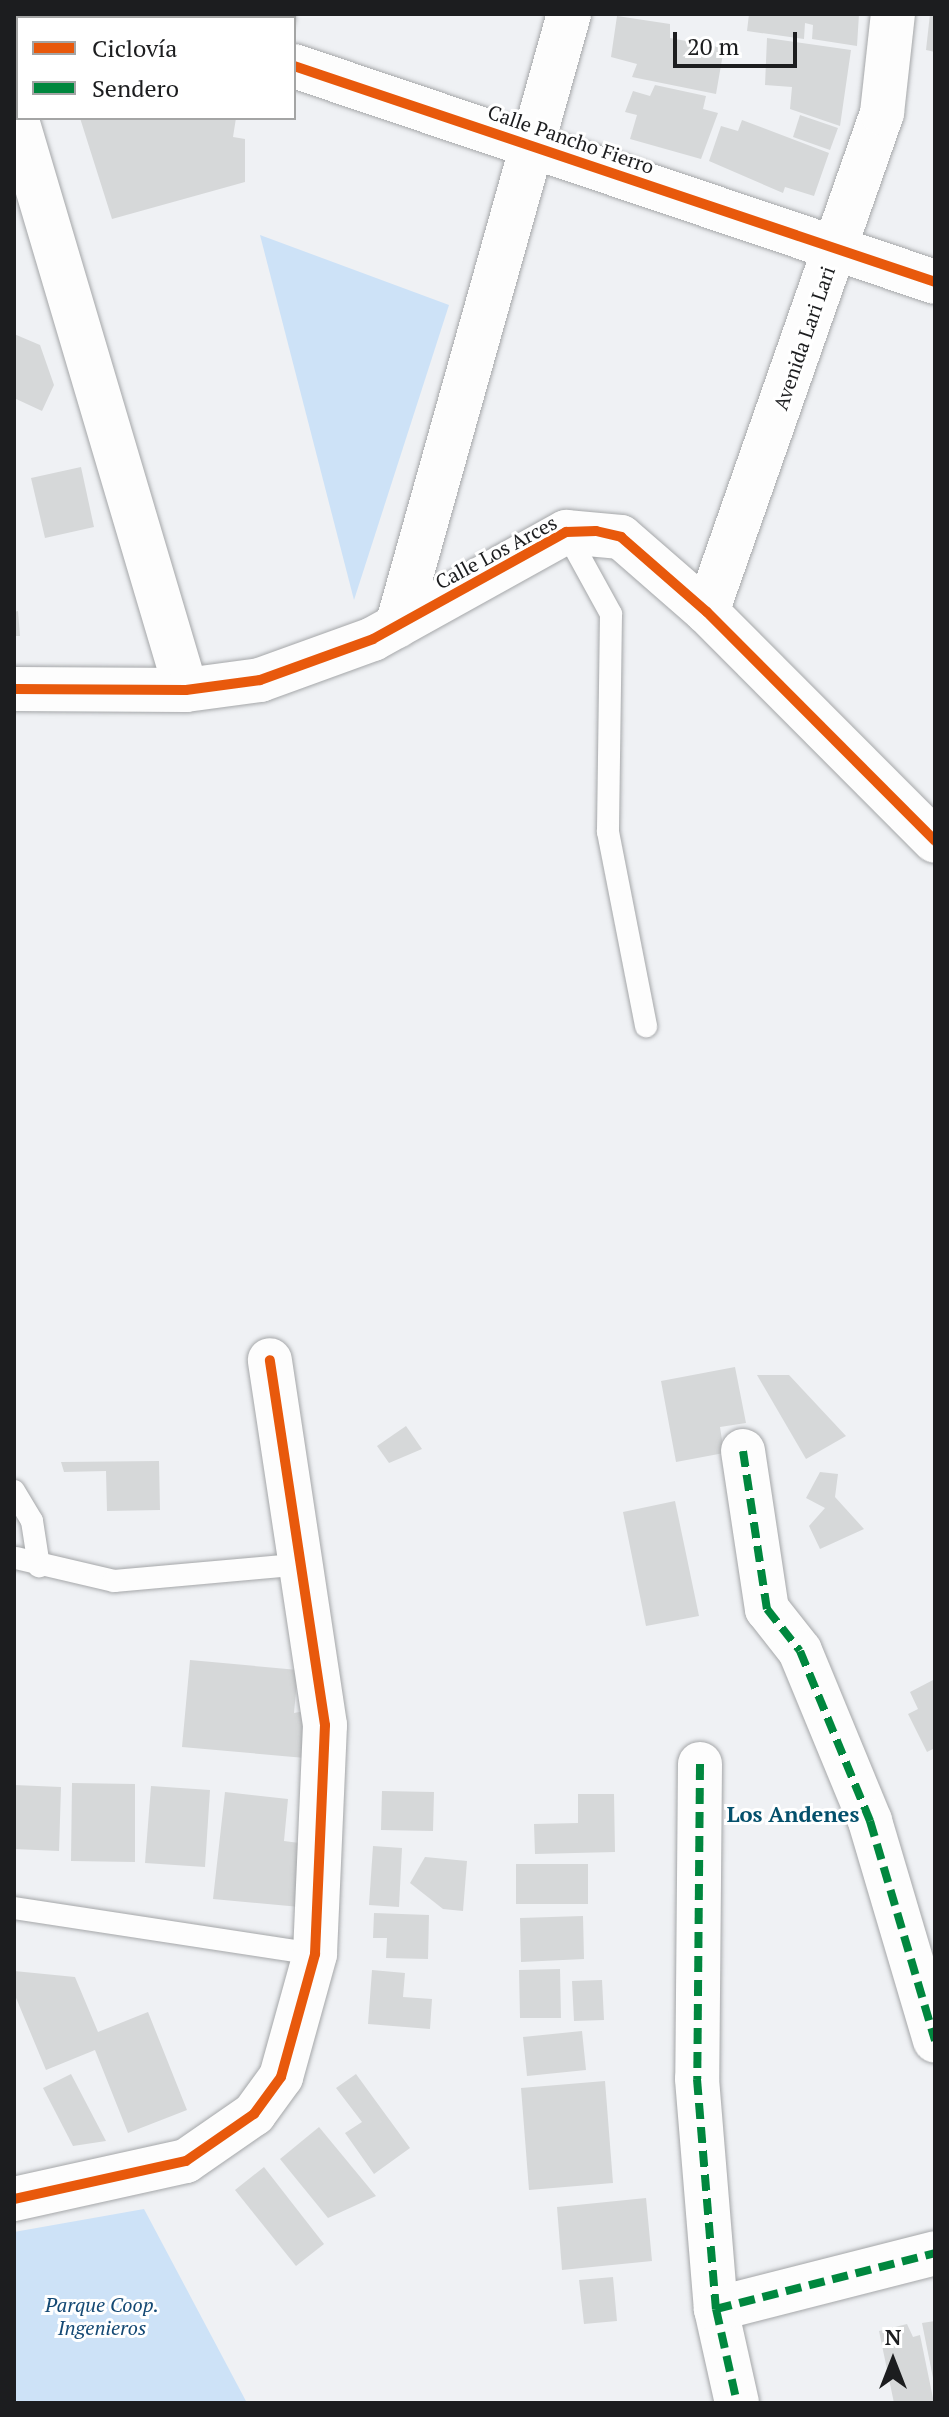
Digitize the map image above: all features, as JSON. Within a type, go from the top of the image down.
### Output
[{"type":"street","points":[[397,626],[569,14]]},
{"type":"street","name":"Avenida Lari Lari","points":[[707,612],[882,113],[893,14]]},
{"type":"street","name":"Calle Pancho Fierro","points":[[296,67],[935,282]]},
{"type":"street","points":[[17,120],[186,690]]},
{"type":"street","name":"Calle Los Arces","points":[[14,689],[186,690],[323,662],[397,626],[566,532],[621,537],[707,612],[935,841]]},
{"type":"street","points":[[14,2199],[186,2161],[254,2114],[281,2077],[315,1954],[325,1725],[270,1360]]},
{"type":"street","points":[[743,1451],[767,1609],[800,1651],[870,1821],[935,2041]]},
{"type":"street","points":[[700,1764],[697,2079],[716,2309],[737,2403]]},
{"type":"street","points":[[716,2309],[935,2253]]},
{"type":"lane","points":[[566,532],[611,614],[608,832],[646,1026]]},
{"type":"lane","points":[[14,1491],[32,1521],[39,1566]]},
{"type":"lane","points":[[16,1558],[39,1566],[114,1581],[303,1564]]},
{"type":"lane","points":[[14,1908],[315,1954]]},
{"type":"green space","points":[[260,235],[449,305],[354,600]]},
{"type":"green space","name":"Parque Coop. Ingenieros","points":[[144,2209],[247,2403],[14,2403],[14,2232]]},
{"type":"building","points":[[749,14],[859,14],[857,46],[812,39],[813,25],[805,23],[804,39],[747,31]]},
{"type":"building","points":[[930,14],[935,14],[935,52],[926,50]]},
{"type":"building","points":[[617,16],[670,24],[670,38],[724,48],[716,94],[632,77],[637,64],[611,57]]},
{"type":"building","points":[[767,38],[851,50],[840,126],[790,109],[792,87],[765,85]]},
{"type":"building","points":[[655,85],[706,96],[703,109],[718,113],[701,159],[630,139],[637,115],[625,112],[633,91],[650,96]]},
{"type":"building","points":[[800,115],[838,128],[830,150],[793,137]]},
{"type":"building","points":[[81,120],[236,120],[233,137],[245,139],[245,182],[112,219]]},
{"type":"building","points":[[742,120],[829,153],[814,196],[785,187],[783,193],[709,161],[721,126],[738,131]]},
{"type":"building","points":[[14,334],[40,345],[54,385],[42,411],[14,398]]},
{"type":"building","points":[[81,467],[94,527],[45,538],[31,478]]},
{"type":"building","points":[[18,611],[20,636],[14,636],[14,612]]},
{"type":"building","points":[[735,1367],[746,1423],[720,1427],[724,1453],[676,1462],[661,1381]]},
{"type":"building","points":[[757,1375],[789,1375],[846,1436],[806,1459]]},
{"type":"building","points":[[406,1426],[422,1449],[389,1463],[377,1446]]},
{"type":"building","points":[[159,1461],[160,1510],[107,1511],[106,1471],[64,1472],[61,1462]]},
{"type":"building","points":[[820,1472],[838,1474],[835,1497],[864,1529],[820,1549],[809,1526],[825,1508],[806,1498]]},
{"type":"building","points":[[675,1501],[699,1616],[646,1626],[623,1512]]},
{"type":"building","points":[[190,1660],[298,1670],[294,1713],[310,1710],[305,1758],[182,1747]]},
{"type":"building","points":[[935,1679],[935,1748],[927,1752],[908,1714],[918,1709],[910,1692]]},
{"type":"building","points":[[72,1783],[135,1784],[135,1862],[71,1861]]},
{"type":"building","points":[[14,1785],[61,1787],[59,1851],[14,1849]]},
{"type":"building","points":[[151,1786],[210,1790],[205,1867],[145,1863]]},
{"type":"building","points":[[382,1791],[434,1792],[433,1831],[381,1830]]},
{"type":"building","points":[[225,1792],[288,1799],[284,1841],[307,1844],[300,1907],[213,1899]]},
{"type":"building","points":[[578,1794],[614,1794],[615,1852],[535,1854],[534,1824],[578,1823]]},
{"type":"building","points":[[373,1846],[402,1848],[399,1907],[369,1905]]},
{"type":"building","points":[[425,1857],[467,1861],[463,1911],[443,1909],[410,1883]]},
{"type":"building","points":[[516,1864],[588,1864],[588,1904],[516,1904]]},
{"type":"building","points":[[374,1913],[429,1915],[428,1959],[386,1958],[387,1938],[373,1938]]},
{"type":"building","points":[[583,1916],[584,1959],[521,1962],[520,1918]]},
{"type":"building","points":[[560,1969],[561,2018],[520,2018],[519,1970]]},
{"type":"building","points":[[372,1970],[405,1973],[403,1997],[432,1999],[430,2029],[368,2024]]},
{"type":"building","points":[[14,1971],[75,1977],[98,2032],[148,2012],[187,2110],[128,2133],[95,2050],[46,2070],[14,1993]]},
{"type":"building","points":[[602,1980],[604,2020],[574,2021],[572,1981]]},
{"type":"building","points":[[582,2031],[586,2070],[527,2076],[523,2037]]},
{"type":"building","points":[[71,2074],[106,2141],[73,2146],[43,2088]]},
{"type":"building","points":[[356,2074],[410,2148],[374,2174],[345,2133],[362,2122],[336,2088]]},
{"type":"building","points":[[605,2081],[613,2183],[529,2190],[521,2088]]},
{"type":"building","points":[[319,2127],[376,2196],[328,2218],[280,2159]]},
{"type":"building","points":[[264,2167],[324,2244],[296,2266],[235,2190]]},
{"type":"building","points":[[646,2198],[652,2261],[562,2270],[557,2207]]},
{"type":"building","points":[[613,2277],[617,2321],[584,2324],[579,2280]]},
{"type":"building","points":[[935,2321],[935,2383],[934,2383],[922,2323]]},
{"type":"building","points":[[907,2324],[913,2337],[920,2335],[934,2403],[894,2403],[879,2331]]},
{"type":"marked path","points":[[743,1451],[767,1609],[800,1651],[870,1821],[935,2041]]},
{"type":"marked path","points":[[700,1764],[697,2079],[716,2309],[737,2403]]},
{"type":"marked path","points":[[716,2309],[935,2253]]},
{"type":"cycle path","points":[[296,67],[935,282]]},
{"type":"cycle path","points":[[14,689],[186,690],[260,680],[373,639],[566,532],[596,531],[621,537],[707,612],[935,841]]},
{"type":"cycle path","points":[[14,2199],[186,2161],[254,2114],[281,2077],[315,1954],[325,1725],[270,1360]]},
{"type":"district","name":"Los Andenes","points":[[793,1814]]}]
